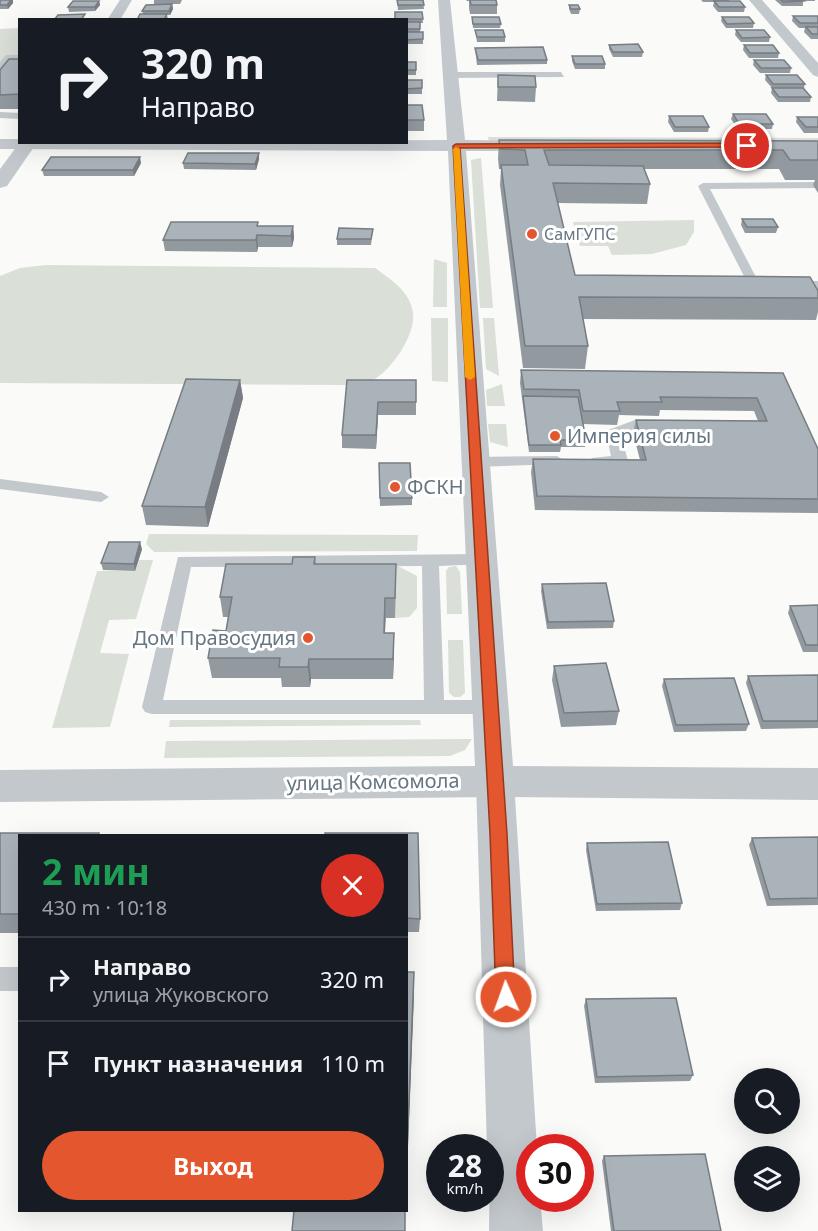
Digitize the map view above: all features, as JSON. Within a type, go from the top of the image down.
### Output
[{"type":"street","points":[[114,18],[126,0]]},
{"type":"street","points":[[444,0],[456,146],[495,781],[516,1231]]},
{"type":"street","points":[[755,0],[818,72]]},
{"type":"street","points":[[0,144],[556,146]]},
{"type":"street","points":[[0,182],[27,144]]},
{"type":"street","name":"улица Комсомола","points":[[0,786],[495,781],[818,784]]},
{"type":"lane","points":[[0,67],[9,57],[18,57]]},
{"type":"lane","points":[[450,75],[561,75]]},
{"type":"lane","points":[[0,116],[18,116]]},
{"type":"lane","points":[[818,184],[703,186],[754,285],[818,285]]},
{"type":"lane","points":[[475,462],[620,461],[613,433],[635,424],[671,423]]},
{"type":"lane","points":[[0,484],[101,497]]},
{"type":"lane","points":[[430,560],[434,707]]},
{"type":"lane","points":[[481,560],[184,561],[152,707],[490,707]]},
{"type":"lane","points":[[0,979],[18,979]]},
{"type":"shaded area","points":[[18,28],[18,55],[6,55],[0,63],[0,29]]},
{"type":"shaded area","points":[[488,137],[818,138],[818,142],[489,141]]},
{"type":"shaded area","points":[[481,158],[493,308],[480,308],[471,160]]},
{"type":"shaded area","points":[[694,220],[694,232],[686,245],[652,254],[612,255],[608,246],[580,246],[573,222]]},
{"type":"shaded area","points":[[434,259],[447,263],[447,307],[433,307]]},
{"type":"shaded area","points":[[46,265],[375,268],[404,292],[411,305],[413,322],[405,344],[391,364],[374,379],[360,384],[0,383],[0,276],[20,268]]},
{"type":"shaded area","points":[[431,318],[448,318],[448,382],[432,381]]},
{"type":"shaded area","points":[[483,318],[494,318],[499,376],[486,369]]},
{"type":"shaded area","points":[[502,384],[505,406],[487,406],[486,390]]},
{"type":"shaded area","points":[[488,424],[506,424],[508,447],[490,442]]},
{"type":"shaded area","points":[[149,534],[418,535],[417,551],[154,552],[146,544]]},
{"type":"shaded area","points":[[139,560],[153,560],[136,619],[109,620],[100,653],[129,654],[110,727],[52,728],[97,571],[135,571]]},
{"type":"shaded area","points":[[396,565],[417,576],[417,608],[409,617],[395,618],[329,574]]},
{"type":"shaded area","points":[[456,566],[460,572],[462,614],[447,614],[446,571],[449,567]]},
{"type":"shaded area","points":[[448,640],[463,640],[465,693],[460,697],[454,697],[449,693]]},
{"type":"shaded area","points":[[170,720],[420,720],[421,725],[169,727]]},
{"type":"shaded area","points":[[472,739],[465,750],[450,756],[164,758],[166,741]]},
{"type":"building","points":[[0,0],[11,0],[7,5],[0,5]]},
{"type":"building","points":[[397,0],[423,0],[424,5],[398,5]]},
{"type":"building","points":[[470,0],[496,0],[497,5],[471,5]]},
{"type":"building","points":[[781,0],[802,0],[804,1],[783,2]]},
{"type":"building","points":[[73,1],[99,1],[95,7],[68,7]]},
{"type":"building","points":[[714,1],[740,1],[745,7],[719,7]]},
{"type":"building","points":[[172,4],[169,11],[142,11],[146,5]]},
{"type":"building","points":[[569,5],[578,5],[580,9],[571,9]]},
{"type":"building","points":[[395,12],[422,12],[423,19],[408,19],[395,18]]},
{"type":"building","points":[[85,14],[82,18],[56,18],[58,15]]},
{"type":"building","points":[[140,14],[167,14],[165,18],[138,18]]},
{"type":"building","points":[[793,16],[818,16],[818,23],[800,23]]},
{"type":"building","points":[[472,17],[499,17],[501,24],[473,24]]},
{"type":"building","points":[[722,17],[749,17],[754,23],[727,24]]},
{"type":"building","points":[[408,22],[420,22],[420,29],[408,29]]},
{"type":"building","points":[[806,27],[818,27],[818,34],[812,34]]},
{"type":"building","points":[[475,30],[503,30],[505,37],[477,37]]},
{"type":"building","points":[[736,30],[764,30],[770,37],[742,38]]},
{"type":"building","points":[[408,32],[423,32],[423,39],[408,40]]},
{"type":"building","points":[[638,44],[643,52],[613,52],[609,45]]},
{"type":"building","points":[[744,45],[773,45],[779,53],[750,53]]},
{"type":"building","points":[[543,47],[547,60],[478,60],[475,48]]},
{"type":"building","points":[[572,56],[602,56],[605,64],[575,64]]},
{"type":"building","points":[[9,59],[18,59],[18,94],[0,95],[0,70]]},
{"type":"building","points":[[754,60],[784,60],[791,68],[761,68]]},
{"type":"building","points":[[408,62],[416,62],[416,70],[408,70]]},
{"type":"building","points":[[498,75],[535,76],[536,87],[498,87]]},
{"type":"building","points":[[766,75],[797,75],[805,84],[773,84]]},
{"type":"building","points":[[408,80],[422,80],[422,88],[408,89]]},
{"type":"building","points":[[772,88],[803,88],[811,97],[779,97]]},
{"type":"building","points":[[408,105],[422,105],[424,120],[408,120]]},
{"type":"building","points":[[733,114],[766,114],[773,124],[739,124]]},
{"type":"building","points":[[669,116],[703,116],[709,127],[675,127]]},
{"type":"building","points":[[797,117],[818,117],[818,127],[806,127]]},
{"type":"building","points":[[499,140],[818,141],[818,160],[790,160],[783,150],[544,150],[549,165],[643,166],[650,184],[553,183],[575,275],[810,277],[818,291],[818,298],[579,297],[588,346],[525,346],[501,165],[528,165],[525,150],[500,149]]},
{"type":"building","points":[[188,153],[259,153],[255,164],[183,163]]},
{"type":"building","points":[[51,157],[140,157],[133,170],[42,170]]},
{"type":"building","points":[[742,219],[773,219],[778,227],[747,227]]},
{"type":"building","points":[[171,222],[258,222],[257,226],[293,226],[291,236],[257,235],[256,240],[163,240]]},
{"type":"building","points":[[339,228],[373,229],[371,239],[337,239]]},
{"type":"building","points":[[521,370],[783,373],[818,449],[818,499],[537,496],[533,459],[646,460],[636,420],[767,421],[757,398],[660,397],[662,402],[617,402],[620,411],[583,411],[579,390],[524,389]]},
{"type":"building","points":[[186,379],[240,380],[205,507],[142,506]]},
{"type":"building","points":[[347,380],[416,380],[416,402],[378,402],[376,435],[342,435]]},
{"type":"building","name":"Империя силы","points":[[523,396],[578,397],[586,440],[560,440],[561,445],[529,445]]},
{"type":"building","name":"ФСКН","points":[[379,463],[410,463],[412,498],[380,498]]},
{"type":"building","points":[[109,542],[140,542],[134,564],[101,563]]},
{"type":"building","name":"Дом Правосудия","points":[[293,557],[315,557],[314,564],[396,564],[395,598],[385,598],[384,633],[394,633],[393,659],[309,659],[308,667],[279,667],[280,658],[208,658],[213,630],[226,631],[232,597],[220,597],[226,564],[292,564]]},
{"type":"building","points":[[606,583],[614,621],[548,622],[542,584]]},
{"type":"building","points":[[818,605],[818,645],[806,645],[790,606]]},
{"type":"building","points":[[606,663],[619,711],[564,713],[554,666]]},
{"type":"building","points":[[818,675],[818,721],[763,721],[748,676]]},
{"type":"building","points":[[734,678],[749,724],[676,725],[664,679]]},
{"type":"building","points":[[0,833],[99,833],[18,834],[18,914],[0,914]]},
{"type":"building","points":[[418,833],[420,919],[408,918],[408,834],[325,834]]},
{"type":"building","points":[[818,837],[818,898],[770,899],[752,838]]},
{"type":"building","points":[[668,842],[682,903],[597,904],[587,843]]},
{"type":"building","points":[[408,972],[414,972],[408,1126]]},
{"type":"building","points":[[676,998],[693,1075],[597,1077],[586,999]]},
{"type":"building","points":[[705,1154],[721,1231],[614,1231],[604,1156]]},
{"type":"building","points":[[294,1212],[405,1212],[405,1231],[292,1231]]},
{"type":"slow traffic","points":[[456,149],[470,377]]},
{"type":"place","name":"СамГУПС","points":[[532,234]]},
{"type":"place","name":"Империя силы","points":[[555,436]]},
{"type":"place","name":"ФСКН","points":[[395,487]]},
{"type":"place","name":"Дом Правосудия","points":[[308,638]]},
{"type":"route","points":[[506,997],[499,834],[456,146],[747,146]]}]
